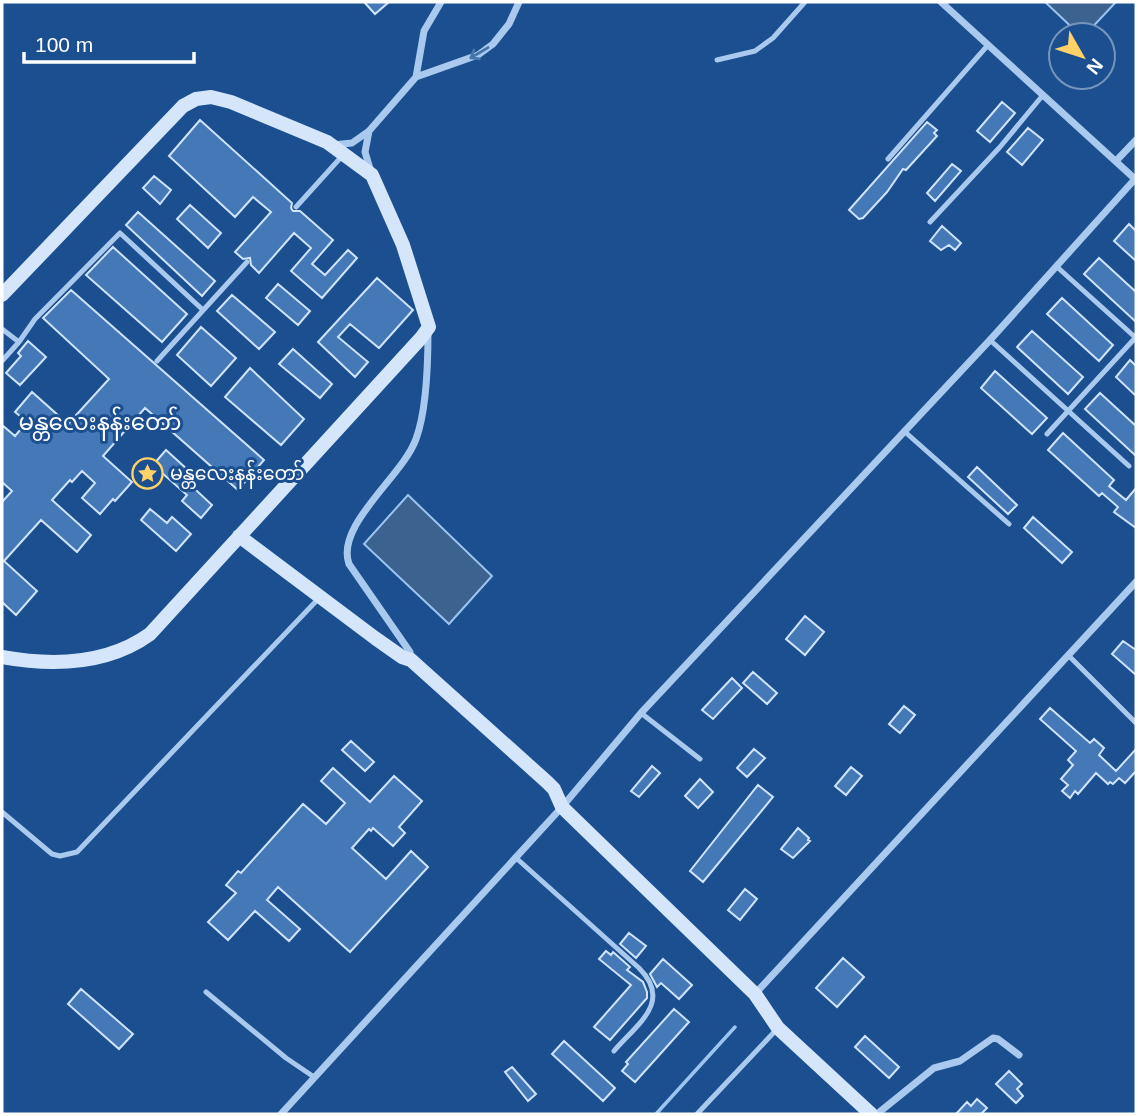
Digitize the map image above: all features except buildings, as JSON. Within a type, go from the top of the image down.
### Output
[{"type":"street","points":[[416,77],[424,31],[441,2]]},
{"type":"street","points":[[338,149],[369,131],[416,77],[478,55],[493,44],[509,24],[519,2]]},
{"type":"street","points":[[281,1114],[562,807],[641,713],[990,340],[1135,179],[941,2]]},
{"type":"street","points":[[2,295],[174,115],[196,99],[211,97],[231,102],[338,149],[372,176]]},
{"type":"street","points":[[369,131],[365,152],[372,176],[403,245],[429,327],[416,440],[354,528],[346,551],[349,564],[410,652],[411,660]]},
{"type":"street","points":[[1116,161],[1136,140]]},
{"type":"street","points":[[2,656],[66,663],[95,659],[136,644],[150,634],[429,327]]},
{"type":"street","points":[[239,536],[402,657],[411,660],[547,782],[554,789],[562,807],[755,994],[778,1028],[870,1114]]},
{"type":"street","points":[[755,994],[1136,582]]},
{"type":"street","points":[[877,1114],[934,1068],[960,1061],[993,1038],[1019,1055]]},
{"type":"lane","points":[[717,60],[755,51],[773,38],[805,2]]},
{"type":"lane","points":[[888,159],[988,45]]},
{"type":"lane","points":[[930,222],[1044,95]]},
{"type":"lane","points":[[296,207],[338,149]]},
{"type":"lane","points":[[2,361],[35,319],[120,233],[203,310]]},
{"type":"lane","points":[[157,361],[247,262]]},
{"type":"lane","points":[[1047,434],[1136,338],[1056,266]]},
{"type":"lane","points":[[2,328],[19,342]]},
{"type":"lane","points":[[990,340],[1129,466]]},
{"type":"lane","points":[[904,431],[1009,524]]},
{"type":"lane","points":[[2,812],[52,854],[60,856],[77,852],[320,597]]},
{"type":"lane","points":[[1069,656],[1136,723]]},
{"type":"lane","points":[[641,713],[700,759]]},
{"type":"lane","points":[[515,857],[639,968],[652,985],[655,994],[652,1007],[614,1051]]},
{"type":"lane","points":[[206,992],[286,1058],[314,1077]]},
{"type":"lane","points":[[697,1114],[778,1028]]},
{"type":"water","points":[[1045,2],[1116,2],[1098,21],[1065,21]]},
{"type":"water","points":[[408,495],[492,576],[449,624],[364,544]]},
{"type":"waterway","points":[[656,1114],[735,1027]]},
{"type":"place","name":"မန္တလေးနန်းတော်","points":[[147,473]]},
{"type":"district","name":"မန္တလေးနန်းတော်","points":[[100,422]]}]
